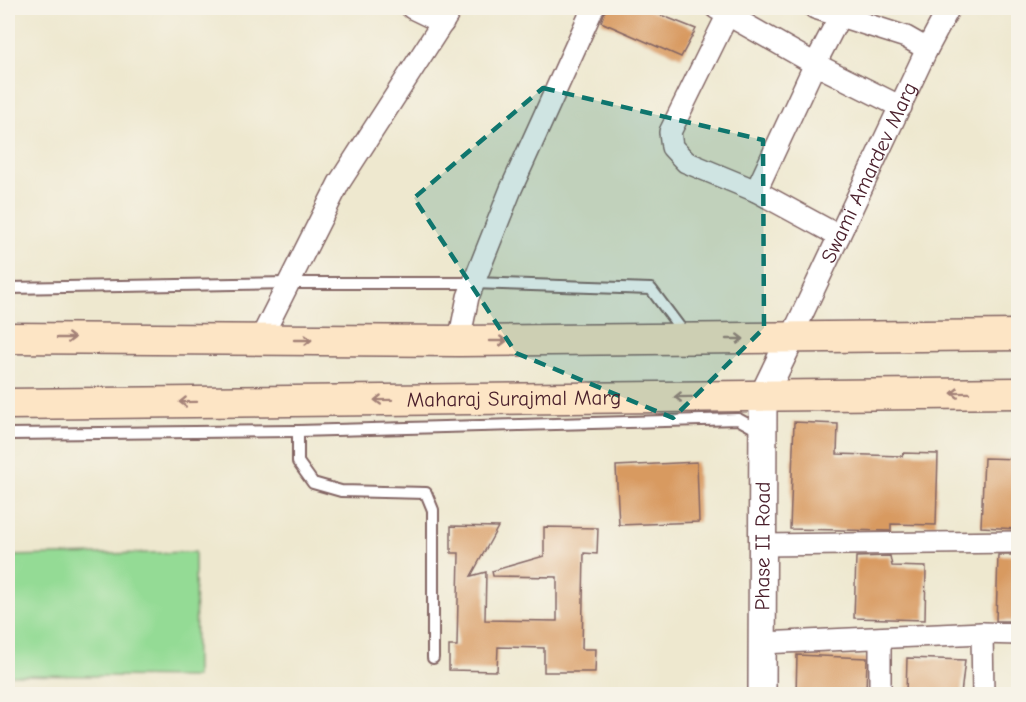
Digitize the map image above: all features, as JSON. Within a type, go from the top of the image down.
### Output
[{"type":"main road","points":[[8,338],[459,341],[1018,335]]},
{"type":"main road","name":"Maharaj Surajmal Marg","points":[[8,404],[1018,393]]},
{"type":"street","points":[[260,340],[339,183],[447,15],[412,8]]},
{"type":"street","points":[[459,341],[473,283],[511,189],[593,8]]},
{"type":"street","points":[[815,8],[842,12],[906,37],[927,49]]},
{"type":"street","name":"Swami Amardev Marg","points":[[791,338],[927,49],[949,8]]},
{"type":"street","points":[[839,236],[756,191],[686,162],[672,147],[670,132],[724,10],[815,63],[901,107]]},
{"type":"street","points":[[756,191],[815,63],[842,12]]},
{"type":"street","points":[[763,396],[791,338]]},
{"type":"street","name":"Phase II Road","points":[[762,694],[763,396]]},
{"type":"street","points":[[762,545],[1018,542]]},
{"type":"street","points":[[762,643],[982,633],[1018,634]]},
{"type":"street","points":[[982,633],[983,694]]},
{"type":"street","points":[[880,638],[880,694]]},
{"type":"lane","points":[[8,288],[288,283],[473,283],[651,289],[689,339]]},
{"type":"lane","points":[[8,434],[298,431],[738,419],[763,433]]},
{"type":"lane","points":[[298,431],[298,462],[313,483],[341,491],[426,493],[433,510],[433,658]]},
{"type":"highlighted area","points":[[543,88],[763,140],[764,328],[673,418],[516,353],[414,198]]},
{"type":"green space","points":[[195,552],[196,677],[8,675],[8,556]]},
{"type":"building","points":[[606,8],[643,8],[696,29],[681,57],[601,22]]},
{"type":"building","points":[[794,422],[838,424],[837,454],[902,456],[903,453],[938,454],[936,525],[891,524],[891,531],[790,529]]},
{"type":"building","points":[[984,458],[1018,459],[1018,529],[981,527]]},
{"type":"building","points":[[697,462],[699,522],[619,525],[616,466]]},
{"type":"building","points":[[451,526],[498,527],[471,576],[486,572],[485,620],[557,621],[557,577],[493,576],[492,571],[544,556],[544,527],[598,528],[597,554],[584,553],[582,649],[596,649],[595,672],[544,672],[544,648],[498,647],[497,671],[449,670],[449,646],[457,646],[459,553],[451,553]]},
{"type":"building","points":[[998,555],[1018,555],[1018,621],[996,621]]},
{"type":"building","points":[[890,556],[892,566],[926,567],[925,620],[854,618],[856,557]]},
{"type":"building","points":[[797,655],[867,658],[866,694],[796,694]]},
{"type":"building","points":[[907,658],[965,660],[961,694],[906,694]]}]
